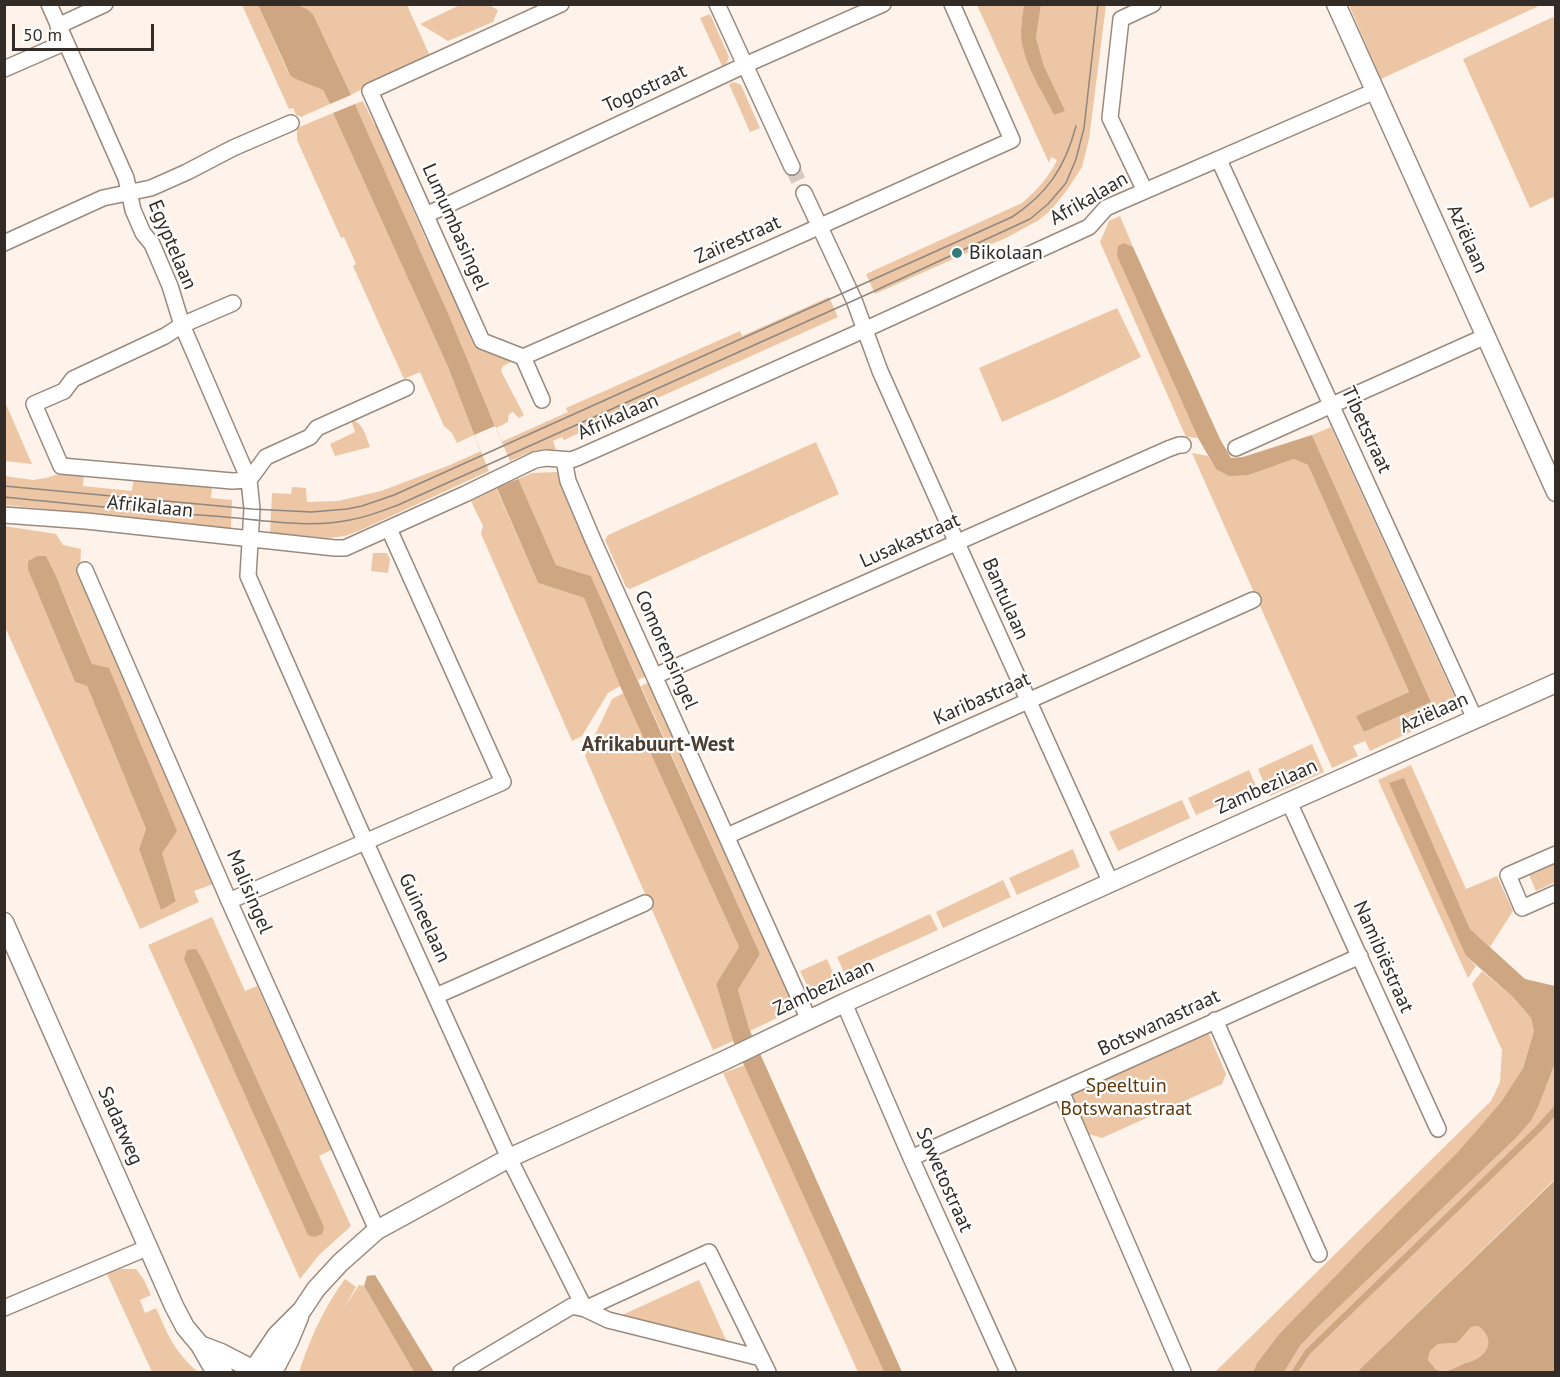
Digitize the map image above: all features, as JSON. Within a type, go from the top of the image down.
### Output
[{"type":"street","name":"Egyptelaan","points":[[49,4],[126,178],[133,210],[143,233],[152,244],[170,286],[182,325],[249,480],[252,509],[250,538]]},
{"type":"street","points":[[58,26],[105,4]]},
{"type":"street","name":"Lumumbasingel","points":[[523,357],[482,340],[370,91],[561,4]]},
{"type":"street","points":[[717,4],[792,167]]},
{"type":"street","name":"Togostraat","points":[[426,215],[745,65],[883,4]]},
{"type":"street","name":"Zaïrestraat","points":[[523,357],[1012,140],[952,4]]},
{"type":"street","points":[[1145,191],[1110,118],[1121,19],[1153,4]]},
{"type":"street","name":"Aziëlaan","points":[[1336,4],[1556,492]]},
{"type":"street","points":[[4,69],[66,42]]},
{"type":"street","name":"Afrikalaan","points":[[4,515],[86,521],[345,548],[536,460],[546,458],[571,460],[579,457],[1089,227],[1106,208],[1375,91]]},
{"type":"street","points":[[4,243],[103,198],[151,188],[291,123]]},
{"type":"street","name":"Tibetstraat","points":[[1219,160],[1475,718]]},
{"type":"street","points":[[804,193],[854,300],[864,330]]},
{"type":"street","points":[[232,303],[182,325],[165,336],[74,379],[64,391],[34,404],[61,466],[232,481],[249,480],[266,457],[310,437],[317,428],[406,388]]},
{"type":"street","name":"Bantulaan","points":[[864,330],[957,543],[1111,883]]},
{"type":"street","points":[[1236,448],[1486,336]]},
{"type":"street","points":[[523,357],[542,400]]},
{"type":"street","name":"Lusakastraat","points":[[654,676],[1168,449],[1183,445]]},
{"type":"street","name":"Comorensingel","points":[[564,460],[572,491],[809,1020]]},
{"type":"street","points":[[229,901],[503,782],[389,529]]},
{"type":"street","name":"Guineelaan","points":[[250,538],[248,576],[508,1158],[549,1234],[585,1309]]},
{"type":"street","name":"Malisingel","points":[[85,570],[229,901],[377,1230]]},
{"type":"street","name":"Karibastraat","points":[[727,836],[1253,600]]},
{"type":"street","name":"Aziëlaan","points":[[1396,754],[1556,683]]},
{"type":"street","name":"Zambezilaan","points":[[254,1372],[276,1335],[302,1310],[316,1289],[332,1272],[377,1230],[508,1158],[844,1003],[1396,754]]},
{"type":"street","name":"Namibiëstraat","points":[[1289,802],[1438,1129]]},
{"type":"street","points":[[1556,854],[1508,875],[1522,908],[1556,893]]},
{"type":"street","points":[[436,996],[645,903]]},
{"type":"street","name":"Sadatweg","points":[[4,922],[174,1306],[185,1327],[213,1366],[223,1372]]},
{"type":"street","name":"Botswanastraat","points":[[910,1158],[1360,956]]},
{"type":"street","name":"Sowetostraat","points":[[844,1003],[910,1158],[1008,1372]]},
{"type":"street","points":[[1215,1020],[1319,1254]]},
{"type":"street","points":[[1061,1091],[1183,1372]]},
{"type":"street","points":[[4,1308],[149,1247]]},
{"type":"street","points":[[585,1309],[709,1252],[765,1365]]},
{"type":"street","points":[[461,1372],[572,1306],[585,1309],[608,1320],[765,1365]]},
{"type":"street","name":"Zambezilaan","points":[[273,1372],[290,1341],[302,1310]]},
{"type":"street","points":[[200,1345],[221,1353],[254,1372]]},
{"type":"green space","points":[[242,5],[258,5],[287,70],[293,78],[323,90],[330,104],[301,117],[296,115],[293,108],[289,109]]},
{"type":"green space","points":[[299,5],[407,5],[430,56],[351,95],[314,16]]},
{"type":"green space","points":[[460,5],[489,5],[498,10],[493,22],[448,41],[420,24]]},
{"type":"green space","points":[[977,5],[1024,5],[1021,26],[1054,115],[1064,111],[1044,66],[1036,38],[1041,5],[1106,5],[1089,139],[1082,167],[1051,210],[1039,220],[1006,238],[875,294],[866,274],[1022,203],[1042,183],[1057,160],[1051,157],[1049,163]]},
{"type":"green space","points":[[1349,5],[1541,5],[1381,79]]},
{"type":"green space","points":[[710,14],[729,57],[726,64],[722,66],[700,18]]},
{"type":"green space","points":[[1553,17],[1556,23],[1555,201],[1553,197],[1530,208],[1463,59]]},
{"type":"green space","points":[[734,82],[741,85],[760,128],[750,132],[729,84]]},
{"type":"green space","points":[[363,101],[374,124],[382,129],[406,183],[406,194],[427,242],[435,247],[467,318],[467,329],[474,346],[513,361],[503,366],[501,371],[524,415],[519,418],[513,412],[509,414],[508,422],[496,428],[451,320],[355,104]]},
{"type":"green space","points":[[333,113],[448,367],[474,435],[457,443],[452,433],[444,426],[420,372],[404,379],[353,266],[356,264],[344,237],[341,238],[297,140],[297,128]]},
{"type":"green space","points":[[1120,216],[1133,247],[1124,243],[1117,256],[1198,438],[1186,437],[1100,242],[1109,221]]},
{"type":"green space","points":[[829,297],[838,317],[564,440],[562,437],[553,441],[556,449],[528,453],[345,536],[328,538],[270,533],[272,493],[291,494],[292,487],[306,488],[307,502],[338,501],[381,491],[450,465],[568,412],[566,408],[740,331],[742,336]]},
{"type":"green space","points":[[1117,308],[1141,357],[1002,422],[979,368]]},
{"type":"green space","points":[[5,402],[32,464],[5,461]]},
{"type":"green space","points":[[351,420],[361,426],[370,447],[335,456],[330,444],[355,432]]},
{"type":"green space","points":[[1331,427],[1460,709],[1370,751],[1365,741],[1353,746],[1358,756],[1332,768],[1192,453],[1208,456],[1216,469],[1277,465],[1294,459],[1308,465],[1409,692],[1357,716],[1364,732],[1431,702],[1312,435]]},
{"type":"green space","points":[[816,442],[839,494],[630,589],[626,587],[605,540],[608,535]]},
{"type":"green space","points":[[67,471],[84,473],[83,486],[132,491],[134,478],[212,487],[211,498],[232,500],[231,528],[5,505],[5,476],[33,480]]},
{"type":"green space","points":[[558,472],[648,675],[638,680],[591,576],[556,565],[518,479],[532,473]]},
{"type":"green space","points":[[496,488],[538,583],[584,598],[620,686],[608,693],[582,736],[572,741],[481,534],[483,526],[471,501]]},
{"type":"green space","points":[[4,526],[56,534],[63,545],[81,549],[80,572],[216,883],[194,891],[199,902],[140,929],[5,627]],"holes":[[[37,556],[46,556],[91,662],[169,878],[176,900],[161,910],[139,849],[146,829],[87,686],[75,682],[28,570],[28,561]]]},
{"type":"green space","points":[[373,553],[387,553],[390,559],[388,573],[371,571]]},
{"type":"green space","points":[[651,681],[800,1007],[750,1031],[738,990],[760,954],[641,686]]},
{"type":"green space","points":[[624,693],[739,947],[716,984],[733,1041],[713,1050],[585,756],[612,699]]},
{"type":"green space","points":[[1312,744],[1324,772],[1270,796],[1258,769]]},
{"type":"green space","points":[[1411,765],[1466,889],[1497,876],[1513,911],[1490,947],[1470,929],[1404,778],[1466,956],[1476,966],[1468,978],[1378,780]]},
{"type":"green space","points":[[1249,770],[1257,788],[1196,815],[1188,798]]},
{"type":"green space","points":[[1182,800],[1190,818],[1118,851],[1109,832]]},
{"type":"green space","points":[[1073,849],[1080,867],[1017,895],[1009,878]]},
{"type":"green space","points":[[1555,864],[1555,882],[1536,891],[1529,875]]},
{"type":"green space","points":[[1003,880],[1011,897],[943,928],[936,912]]},
{"type":"green space","points":[[930,914],[938,930],[844,972],[837,957]]},
{"type":"green space","points":[[212,917],[245,991],[257,986],[333,1149],[319,1156],[351,1226],[319,1255],[300,1279],[148,945]],"holes":[[[196,949],[203,960],[324,1227]]]},
{"type":"green space","points":[[827,959],[840,989],[827,995],[823,987],[811,993],[800,971]]},
{"type":"green space","points":[[1482,971],[1513,997],[1531,1018],[1534,1031],[1523,1068],[1501,1102],[1460,1151],[1280,1333],[1257,1363],[1253,1372],[1215,1372],[1491,1101],[1500,1082],[1502,1050],[1472,984]]},
{"type":"green space","name":"Speeltuin Botswanastraat","points":[[1208,1032],[1226,1074],[1222,1084],[1102,1138],[1089,1134],[1070,1092]]},
{"type":"green space","points":[[1555,1063],[1555,1105],[1305,1350],[1291,1372],[1284,1372],[1300,1346],[1317,1328],[1517,1137],[1531,1121]]},
{"type":"green space","points":[[745,1065],[884,1372],[858,1372],[723,1073]]},
{"type":"green space","points":[[1555,1116],[1555,1179],[1357,1372],[1298,1372],[1310,1354]]},
{"type":"green space","points":[[120,1269],[136,1269],[151,1295],[140,1300],[145,1313],[156,1308],[173,1343],[198,1372],[152,1372],[107,1274]]},
{"type":"green space","points":[[345,1279],[356,1287],[344,1308],[359,1285],[364,1286],[414,1372],[299,1372],[318,1324]]},
{"type":"green space","points":[[699,1280],[727,1342],[630,1320],[622,1315]]},
{"type":"green space","points":[[1478,1326],[1487,1334],[1489,1343],[1485,1351],[1473,1361],[1450,1370],[1436,1371],[1428,1360],[1430,1351],[1438,1344],[1456,1343],[1471,1327]]},
{"type":"shaded area","points":[[288,4],[303,7],[309,11],[314,16],[351,95],[330,104],[323,90],[293,78],[258,5]]},
{"type":"shaded area","points":[[1024,5],[1041,5],[1036,38],[1044,66],[1065,111],[1054,115],[1024,52],[1021,33]]},
{"type":"shaded area","points":[[355,104],[556,565],[591,576],[760,954],[738,990],[750,1031],[902,1372],[884,1372],[733,1041],[716,984],[739,947],[620,686],[584,598],[538,583],[478,445],[448,367],[333,113]]},
{"type":"shaded area","points":[[1124,243],[1133,247],[1220,439],[1231,458],[1243,457],[1312,435],[1431,702],[1364,732],[1356,716],[1409,692],[1308,465],[1294,459],[1248,475],[1229,476],[1216,469],[1198,438],[1117,256],[1118,246]]},
{"type":"shaded area","points":[[37,556],[46,556],[92,664],[109,668],[177,831],[162,853],[176,901],[161,910],[139,849],[146,829],[87,686],[75,682],[28,570],[28,561]]},
{"type":"shaded area","points":[[1404,778],[1470,929],[1525,979],[1555,986],[1555,1063],[1531,1121],[1517,1137],[1317,1328],[1300,1346],[1284,1372],[1253,1372],[1257,1363],[1280,1333],[1459,1151],[1501,1102],[1523,1068],[1534,1031],[1531,1018],[1513,997],[1466,956],[1389,783]]},
{"type":"shaded area","points":[[196,949],[324,1227],[322,1234],[314,1237],[308,1235],[184,959],[187,950]]},
{"type":"shaded area","points":[[1555,1105],[1555,1116],[1542,1130],[1310,1354],[1298,1372],[1291,1372],[1305,1350]]},
{"type":"shaded area","points":[[1555,1179],[1555,1372],[1357,1372]],"holes":[[[1478,1326],[1488,1339],[1487,1348],[1481,1356],[1474,1360],[1443,1371],[1436,1370],[1428,1360],[1430,1351],[1438,1344],[1456,1343],[1471,1327]]]},
{"type":"shaded area","points":[[375,1275],[434,1372],[414,1372],[364,1286],[367,1276]]},
{"type":"pier","points":[[495,426],[518,479],[496,488],[474,435]]},
{"type":"tunnel","points":[[792,167],[804,193]]},
{"type":"tram line","points":[[4,497],[282,522],[317,524],[356,519],[398,505],[868,294],[1030,219],[1048,204],[1066,183],[1076,159],[1084,128],[1098,4]]},
{"type":"tram line","points":[[4,486],[252,509],[311,512],[362,506],[394,495],[1012,217],[1035,199],[1053,179],[1066,155],[1076,126]]},
{"type":"place","name":"Bikolaan","points":[[957,253]]},
{"type":"district","name":"Afrikabuurt-West","points":[[658,745]]}]
